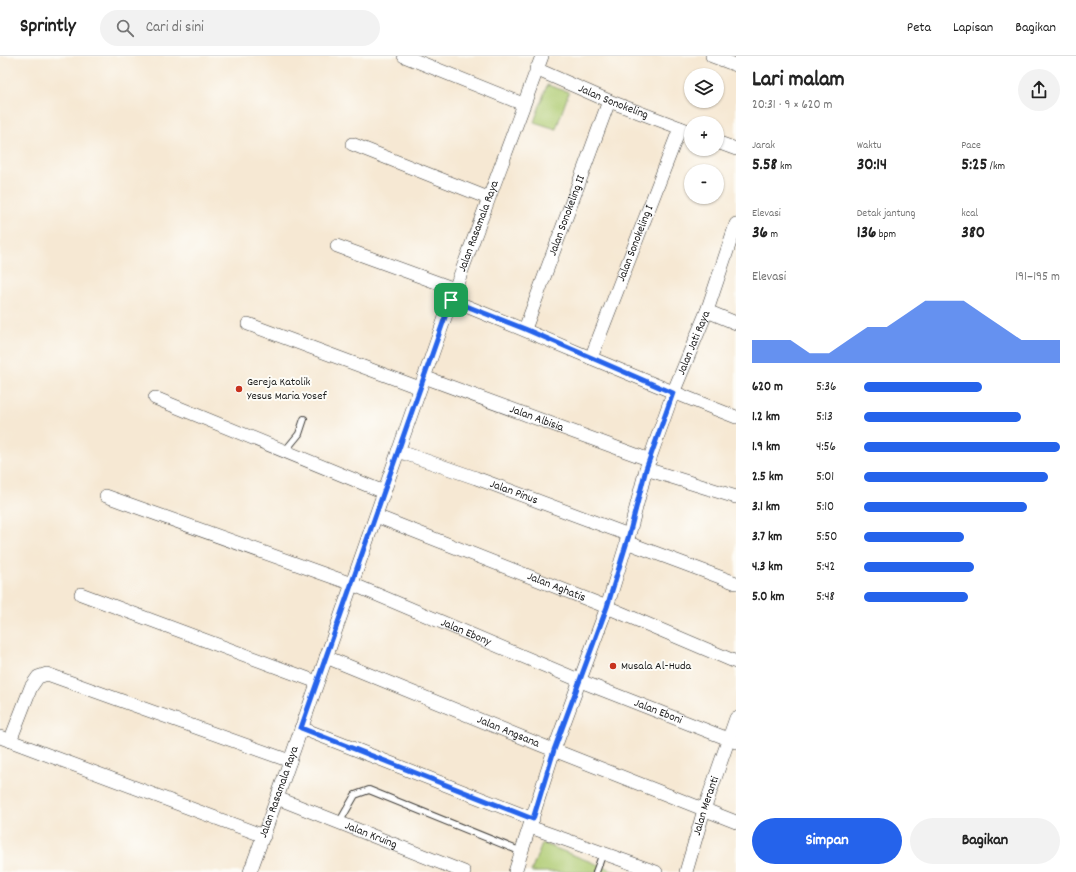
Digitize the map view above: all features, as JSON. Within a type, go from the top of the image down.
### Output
[{"type":"street","points":[[404,56],[523,104]]},
{"type":"street","name":"Jalan Rasamala Raya","points":[[250,872],[264,836],[453,294],[542,56]]},
{"type":"street","points":[[712,56],[736,65]]},
{"type":"street","name":"Jalan Sonokeling","points":[[536,69],[609,101],[684,130]]},
{"type":"street","name":"Jalan Sonokeling II","points":[[525,329],[609,101]]},
{"type":"street","name":"Jalan Sonokeling I","points":[[591,358],[684,132]]},
{"type":"street","points":[[352,144],[488,198]]},
{"type":"street","points":[[724,145],[736,149]]},
{"type":"street","name":"Jalan Jati Raya","points":[[515,872],[554,750],[607,607],[628,539],[648,464],[673,393],[707,311],[736,225]]},
{"type":"street","points":[[337,246],[453,294],[525,329],[673,393],[736,416]]},
{"type":"street","points":[[707,311],[736,323]]},
{"type":"street","name":"Jalan Albisia","points":[[248,324],[422,382],[736,497]]},
{"type":"street","points":[[155,398],[384,492]]},
{"type":"street","name":"Jalan Pinus","points":[[398,451],[476,478],[736,583]]},
{"type":"street","name":"Jalan Ebony","points":[[106,496],[352,584],[580,681]]},
{"type":"street","name":"Jalan Aghatis","points":[[376,516],[607,607],[736,662]]},
{"type":"street","points":[[81,594],[317,682]]},
{"type":"street","name":"Jalan Angsana","points":[[326,657],[736,822]]},
{"type":"street","points":[[264,836],[5,739],[31,687],[38,677],[47,674],[290,761]]},
{"type":"street","name":"Jalan Eboni","points":[[580,681],[732,740]]},
{"type":"street","name":"Jalan Meranti","points":[[686,872],[704,810],[732,740],[736,718]]},
{"type":"street","points":[[301,728],[603,853],[656,872]]},
{"type":"street","name":"Jalan Kruing","points":[[277,798],[464,872]]},
{"type":"lane","points":[[285,451],[299,434],[304,419]]},
{"type":"lane","points":[[339,823],[355,795],[369,790],[522,852]]},
{"type":"lane","points":[[596,872],[603,853]]},
{"type":"green space","points":[[547,85],[569,92],[556,129],[534,122]]},
{"type":"green space","points":[[542,843],[617,872],[531,872]]},
{"type":"place","name":"Gereja Katolik Yesus Maria Yosef","points":[[239,389]]},
{"type":"place","name":"Musala Al-Huda","points":[[613,666]]},
{"type":"route","points":[[451,300],[525,329],[673,393],[646,469],[629,535],[607,607],[554,750],[533,819],[301,728],[451,300]]}]
